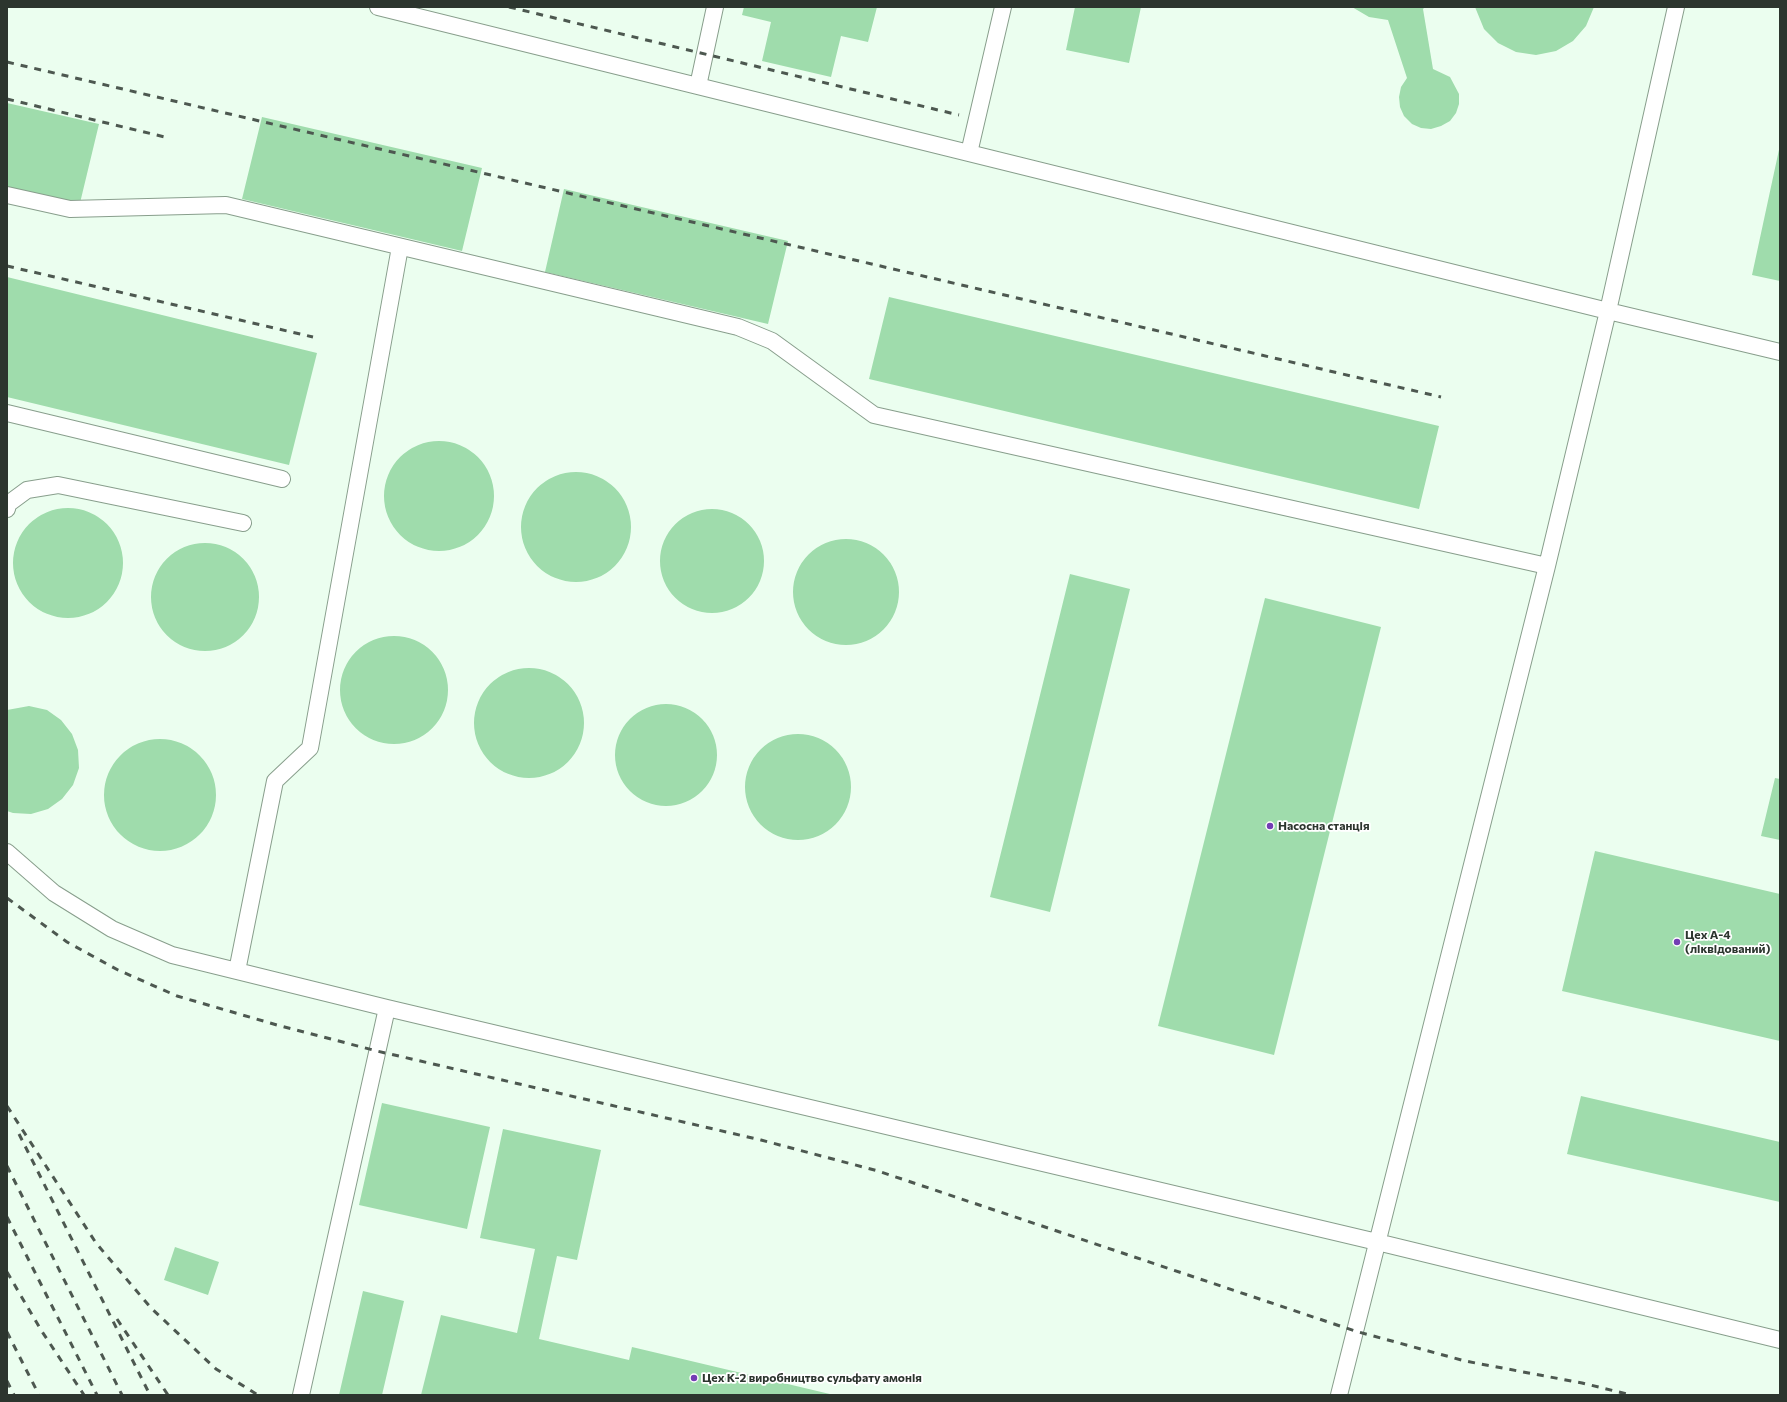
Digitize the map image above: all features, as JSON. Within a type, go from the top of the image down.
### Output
[{"type":"lane","points":[[378,7],[1608,311],[1780,352]]},
{"type":"lane","points":[[698,86],[715,7]]},
{"type":"lane","points":[[969,153],[1003,7]]},
{"type":"lane","points":[[1339,1395],[1547,566],[1608,311],[1676,7]]},
{"type":"lane","points":[[7,195],[70,209],[226,205],[738,327],[772,341],[874,414],[1547,566]]},
{"type":"lane","points":[[237,971],[275,781],[310,748],[400,247]]},
{"type":"lane","points":[[7,413],[282,479]]},
{"type":"lane","points":[[7,509],[8,504],[27,490],[58,485],[243,523]]},
{"type":"lane","points":[[7,852],[54,893],[112,929],[172,955],[387,1008],[1378,1242],[1780,1340]]},
{"type":"lane","points":[[301,1395],[387,1008]]},
{"type":"building","points":[[744,7],[877,7],[868,42],[841,36],[831,77],[762,61],[771,22],[742,15]]},
{"type":"building","points":[[1075,7],[1141,7],[1129,63],[1066,50]]},
{"type":"building","points":[[1352,7],[1425,7],[1423,9],[1433,69],[1450,77],[1459,94],[1459,104],[1456,113],[1450,121],[1431,129],[1421,128],[1412,124],[1404,116],[1400,107],[1399,97],[1401,87],[1407,78],[1388,20],[1369,17]]},
{"type":"building","points":[[1475,7],[1594,7],[1586,26],[1573,41],[1556,51],[1536,55],[1516,52],[1498,43],[1484,29]]},
{"type":"building","points":[[7,103],[99,124],[80,203],[7,187]]},
{"type":"building","points":[[262,117],[482,168],[462,251],[242,199]]},
{"type":"building","points":[[1780,145],[1780,281],[1752,275]]},
{"type":"building","points":[[564,189],[788,241],[768,324],[545,272]]},
{"type":"building","points":[[7,277],[317,353],[289,465],[7,397]]},
{"type":"building","points":[[889,297],[1439,426],[1419,509],[869,379]]},
{"type":"building","points":[[439,441],[460,445],[470,450],[478,457],[485,465],[490,475],[494,496],[490,517],[485,527],[478,535],[470,542],[460,547],[439,551],[418,547],[408,542],[400,535],[393,527],[388,517],[384,496],[388,475],[393,465],[400,457],[408,450],[418,445]]},
{"type":"building","points":[[576,472],[587,473],[597,477],[615,488],[626,506],[630,516],[630,538],[626,548],[615,566],[597,577],[587,581],[576,582],[565,581],[555,577],[537,566],[526,548],[522,538],[521,527],[522,516],[526,506],[537,488],[555,477],[565,473]]},
{"type":"building","points":[[68,508],[89,512],[99,517],[107,524],[114,532],[119,542],[123,563],[119,584],[114,594],[107,602],[99,609],[89,614],[68,618],[47,614],[37,609],[29,602],[22,594],[17,584],[13,563],[17,542],[22,532],[29,524],[37,517],[47,512]]},
{"type":"building","points":[[712,509],[732,513],[749,524],[760,541],[764,561],[760,581],[749,598],[732,609],[712,613],[692,609],[675,598],[664,581],[660,561],[664,541],[675,524],[692,513]]},
{"type":"building","points":[[846,539],[866,543],[883,555],[895,572],[899,592],[895,612],[883,629],[866,641],[846,645],[826,641],[809,629],[797,612],[793,592],[797,572],[809,555],[826,543]]},
{"type":"building","points":[[205,543],[226,547],[243,559],[255,576],[259,597],[255,618],[243,635],[226,647],[205,651],[184,647],[167,635],[155,618],[151,597],[155,576],[167,559],[184,547]]},
{"type":"building","points":[[1070,574],[1130,589],[1050,912],[990,897]]},
{"type":"building","name":"Насосна станція","points":[[1265,598],[1381,627],[1274,1055],[1158,1026]]},
{"type":"building","points":[[394,636],[415,640],[432,652],[444,669],[448,690],[444,711],[432,728],[415,740],[394,744],[373,740],[356,728],[344,711],[340,690],[344,669],[356,652],[373,640]]},
{"type":"building","points":[[529,668],[550,672],[568,684],[580,702],[584,723],[580,744],[568,762],[550,774],[529,778],[508,774],[490,762],[478,744],[474,723],[478,702],[490,684],[508,672]]},
{"type":"building","points":[[666,704],[686,708],[702,719],[713,735],[717,755],[713,775],[702,791],[686,802],[666,806],[646,802],[630,791],[619,775],[615,755],[619,735],[630,719],[646,708]]},
{"type":"building","points":[[29,706],[47,710],[61,720],[72,734],[78,750],[79,768],[73,785],[62,799],[48,809],[31,814],[13,813],[7,811],[7,710]]},
{"type":"building","points":[[798,734],[818,738],[835,750],[847,767],[851,787],[847,807],[835,824],[818,836],[798,840],[778,836],[761,824],[749,807],[745,787],[749,767],[761,750],[778,738]]},
{"type":"building","points":[[160,739],[182,743],[200,755],[212,773],[216,795],[212,817],[200,835],[182,847],[160,851],[138,847],[120,835],[108,817],[104,795],[108,773],[120,755],[138,743]]},
{"type":"building","points":[[1775,778],[1780,779],[1780,840],[1761,836]]},
{"type":"building","name":"Цех А-4 (ліквідований)","points":[[1595,851],[1780,894],[1780,1041],[1562,991]]},
{"type":"building","points":[[1581,1096],[1780,1142],[1780,1202],[1567,1154]]},
{"type":"building","points":[[382,1103],[490,1127],[467,1229],[359,1205]]},
{"type":"building","points":[[503,1129],[601,1150],[577,1260],[557,1256],[539,1339],[629,1360],[632,1347],[834,1395],[421,1395],[441,1315],[517,1333],[535,1249],[480,1238]]},
{"type":"building","points":[[175,1247],[219,1262],[208,1295],[164,1280]]},
{"type":"building","points":[[363,1291],[404,1301],[382,1395],[339,1395]]},
{"type":"railway","points":[[509,7],[959,115]]},
{"type":"railway","points":[[7,62],[1441,397]]},
{"type":"railway","points":[[7,99],[169,138]]},
{"type":"railway","points":[[7,266],[313,337]]},
{"type":"railway","points":[[7,898],[67,942],[118,970],[177,996],[277,1025],[377,1051],[761,1140],[878,1171],[1355,1331],[1465,1361],[1582,1383],[1631,1395]]},
{"type":"railway","points":[[7,1106],[96,1243],[151,1308],[216,1369],[258,1395]]},
{"type":"railway","points":[[19,1134],[150,1395]]},
{"type":"railway","points":[[7,1166],[122,1395]]},
{"type":"railway","points":[[7,1217],[97,1395]]},
{"type":"railway","points":[[7,1272],[41,1330],[84,1395]]},
{"type":"railway","points":[[117,1319],[168,1395]]},
{"type":"railway","points":[[7,1332],[39,1395]]},
{"type":"railway","points":[[7,1381],[14,1395]]},
{"type":"place","name":"Насосна станція","points":[[1270,826]]},
{"type":"place","name":"Цех А-4 (ліквідований)","points":[[1677,942]]},
{"type":"place","name":"Цех К-2 виробництво сульфату амонія","points":[[694,1378]]}]
